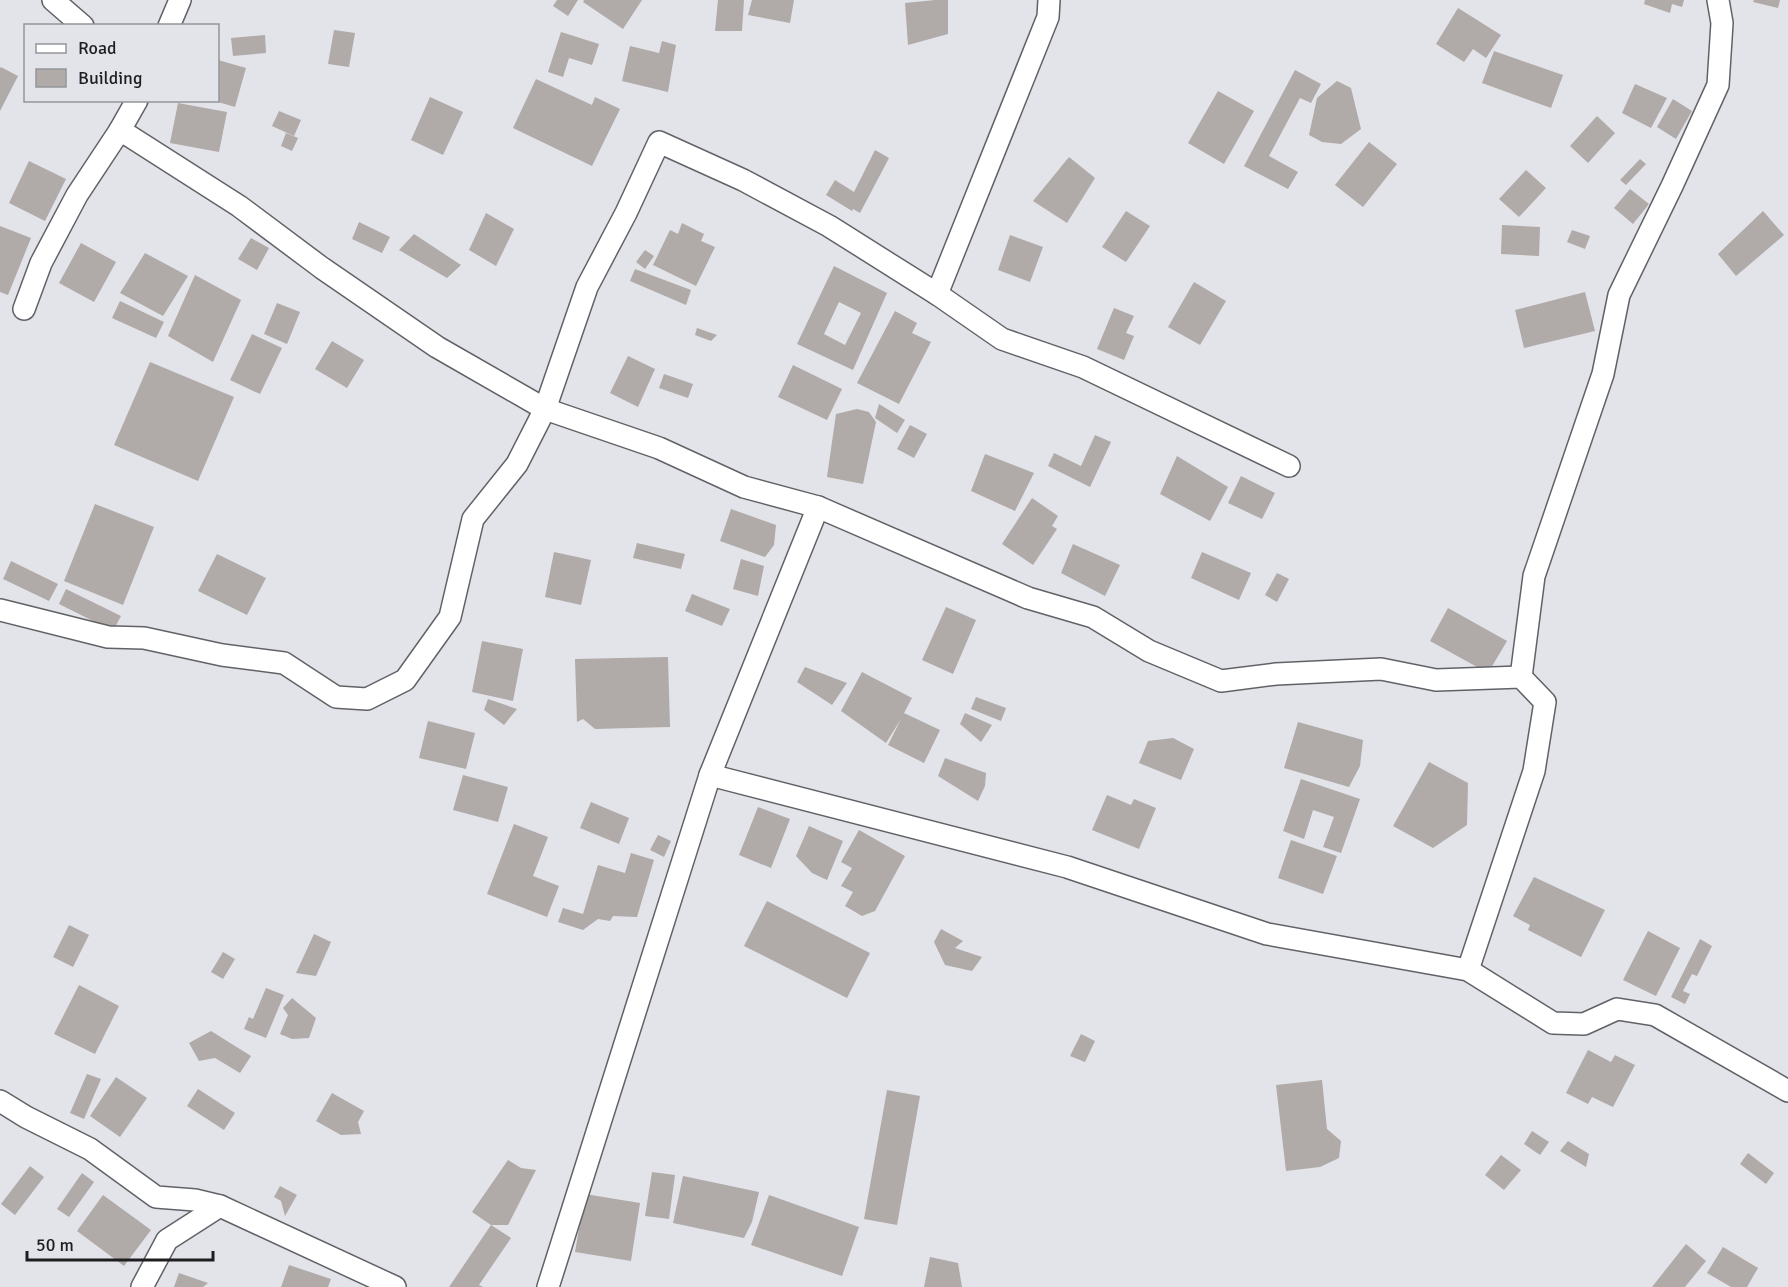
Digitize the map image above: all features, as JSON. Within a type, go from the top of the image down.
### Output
[{"type":"street","points":[[53,0],[81,24]]},
{"type":"street","points":[[171,24],[180,0]]},
{"type":"street","points":[[937,294],[1048,17],[1049,0]]},
{"type":"street","points":[[1521,677],[1534,576],[1603,374],[1619,295],[1718,85],[1722,23],[1718,0]]},
{"type":"street","points":[[24,309],[41,262],[77,195],[120,130],[135,102]]},
{"type":"street","points":[[120,130],[239,206],[322,268],[437,347],[545,409],[659,448],[744,487],[818,507],[1028,598],[1093,617],[1149,651],[1221,681],[1276,674],[1381,669],[1436,680],[1521,677],[1545,702],[1534,771],[1468,970]]},
{"type":"street","points":[[0,610],[108,637],[144,638],[222,655],[284,663],[336,697],[367,699],[405,680],[450,617],[473,519],[517,464],[545,409],[587,287],[626,213],[659,142],[743,180],[829,226],[937,294],[1002,339],[1083,367],[1288,466]]},
{"type":"street","points":[[548,1287],[710,775],[818,507]]},
{"type":"street","points":[[710,775],[1067,867],[1267,934],[1468,970],[1553,1023],[1584,1024],[1617,1009],[1655,1015],[1788,1091]]},
{"type":"street","points":[[0,1101],[26,1117],[90,1149],[156,1197],[195,1200],[220,1206],[395,1287]]},
{"type":"street","points":[[142,1287],[167,1240],[220,1206]]},
{"type":"building","points":[[557,0],[578,0],[568,16],[553,6]]},
{"type":"building","points":[[584,0],[642,0],[623,29],[583,2]]},
{"type":"building","points":[[718,0],[744,0],[742,31],[715,31]]},
{"type":"building","points":[[752,0],[794,0],[790,23],[748,15]]},
{"type":"building","points":[[948,0],[948,34],[908,45],[905,3]]},
{"type":"building","points":[[1645,0],[1684,0],[1682,7],[1672,4],[1670,13],[1644,4]]},
{"type":"building","points":[[1754,0],[1780,0],[1778,8],[1753,2]]},
{"type":"building","points":[[1458,8],[1501,35],[1486,58],[1473,49],[1464,62],[1436,44]]},
{"type":"building","points":[[334,30],[355,33],[349,67],[328,64]]},
{"type":"building","points":[[561,32],[599,44],[592,65],[569,58],[563,77],[548,72]]},
{"type":"building","points":[[265,35],[266,53],[233,56],[231,38]]},
{"type":"building","points":[[662,41],[676,45],[668,92],[622,81],[630,46],[659,53]]},
{"type":"building","points":[[1494,51],[1563,75],[1551,108],[1482,83]]},
{"type":"building","points":[[219,60],[246,68],[235,107],[218,102]]},
{"type":"building","points":[[0,68],[18,76],[0,111]]},
{"type":"building","points":[[1295,70],[1321,84],[1311,103],[1300,98],[1269,156],[1298,172],[1288,189],[1244,166]]},
{"type":"building","points":[[536,79],[592,105],[595,97],[620,109],[592,166],[513,128]]},
{"type":"building","points":[[1337,81],[1351,88],[1361,129],[1341,144],[1322,142],[1309,135],[1317,98]]},
{"type":"building","points":[[1635,84],[1667,98],[1651,128],[1622,113]]},
{"type":"building","points":[[1218,91],[1254,111],[1224,164],[1188,143]]},
{"type":"building","points":[[430,97],[463,112],[443,155],[411,140]]},
{"type":"building","points":[[1673,99],[1692,111],[1676,139],[1657,127]]},
{"type":"building","points":[[178,103],[227,112],[219,152],[170,143]]},
{"type":"building","points":[[279,111],[301,120],[294,136],[272,126]]},
{"type":"building","points":[[1597,116],[1615,133],[1588,163],[1570,146]]},
{"type":"building","points":[[286,133],[298,138],[292,151],[281,146]]},
{"type":"building","points":[[1369,142],[1397,164],[1363,207],[1335,185]]},
{"type":"building","points":[[875,150],[889,158],[860,213],[853,209],[852,211],[826,195],[835,180],[854,192]]},
{"type":"building","points":[[1069,157],[1095,178],[1067,223],[1033,201]]},
{"type":"building","points":[[1640,159],[1646,164],[1626,185],[1620,180]]},
{"type":"building","points":[[29,161],[66,179],[45,221],[9,203]]},
{"type":"building","points":[[1526,170],[1546,188],[1519,217],[1499,199]]},
{"type":"building","points":[[1630,189],[1649,204],[1633,224],[1614,208]]},
{"type":"building","points":[[1126,211],[1150,226],[1126,262],[1102,247]]},
{"type":"building","points":[[1763,211],[1784,235],[1736,276],[1718,254]]},
{"type":"building","points":[[486,213],[514,229],[496,266],[469,250]]},
{"type":"building","points":[[359,222],[390,237],[382,253],[352,239]]},
{"type":"building","points":[[682,223],[704,234],[701,241],[715,247],[696,286],[653,265],[670,230],[678,234]]},
{"type":"building","points":[[1502,225],[1540,227],[1539,256],[1501,254]]},
{"type":"building","points":[[0,226],[31,238],[8,295],[0,292]]},
{"type":"building","points":[[1572,230],[1590,236],[1585,249],[1567,242]]},
{"type":"building","points":[[414,234],[461,265],[447,278],[399,250]]},
{"type":"building","points":[[1010,235],[1043,247],[1030,282],[998,270]]},
{"type":"building","points":[[251,238],[269,248],[257,270],[238,259]]},
{"type":"building","points":[[81,243],[116,262],[94,302],[59,283]]},
{"type":"building","points":[[645,250],[654,256],[645,269],[636,262]]},
{"type":"building","points":[[145,253],[188,276],[163,316],[120,293]]},
{"type":"building","points":[[834,266],[887,293],[853,370],[797,344]],"holes":[[[839,302],[861,313],[845,345],[824,334]]]},
{"type":"building","points":[[635,269],[691,290],[686,305],[630,281]]},
{"type":"building","points":[[195,275],[241,300],[213,362],[168,336]]},
{"type":"building","points":[[1194,282],[1226,301],[1200,345],[1168,327]]},
{"type":"building","points":[[1585,292],[1595,331],[1524,348],[1515,310]]},
{"type":"building","points":[[120,301],[164,322],[156,338],[112,318]]},
{"type":"building","points":[[277,303],[300,312],[287,344],[264,334]]},
{"type":"building","points":[[1114,308],[1134,316],[1126,333],[1134,336],[1124,360],[1097,349]]},
{"type":"building","points":[[895,311],[917,323],[912,333],[931,342],[899,404],[857,383]]},
{"type":"building","points":[[697,328],[717,335],[711,341],[695,335]]},
{"type":"building","points":[[252,334],[282,348],[260,394],[230,380]]},
{"type":"building","points":[[332,341],[364,360],[347,388],[315,369]]},
{"type":"building","points":[[628,356],[655,369],[638,407],[610,393]]},
{"type":"building","points":[[150,362],[234,397],[198,481],[114,445]]},
{"type":"building","points":[[793,365],[842,389],[827,420],[778,397]]},
{"type":"building","points":[[664,374],[693,384],[688,398],[659,388]]},
{"type":"building","points":[[879,404],[905,420],[897,433],[875,418]]},
{"type":"building","points":[[857,409],[869,412],[876,422],[863,484],[827,477],[836,414]]},
{"type":"building","points":[[910,425],[927,434],[914,458],[897,449]]},
{"type":"building","points":[[1095,435],[1111,442],[1090,487],[1048,466],[1054,453],[1081,466]]},
{"type":"building","points":[[985,454],[1034,473],[1015,511],[971,491]]},
{"type":"building","points":[[1177,456],[1228,487],[1210,521],[1160,494]]},
{"type":"building","points":[[1241,476],[1275,493],[1262,519],[1228,503]]},
{"type":"building","points":[[1032,498],[1058,516],[1052,526],[1057,529],[1033,565],[1002,544]]},
{"type":"building","points":[[95,504],[154,527],[123,605],[64,581]]},
{"type":"building","points":[[731,509],[776,525],[774,545],[765,557],[720,541]]},
{"type":"building","points":[[637,543],[685,554],[681,569],[633,558]]},
{"type":"building","points":[[1073,544],[1120,565],[1105,596],[1061,573]]},
{"type":"building","points":[[554,552],[591,560],[581,605],[545,597]]},
{"type":"building","points":[[1202,552],[1251,573],[1239,600],[1191,578]]},
{"type":"building","points":[[217,554],[266,578],[247,615],[198,591]]},
{"type":"building","points":[[741,559],[764,566],[758,596],[733,589]]},
{"type":"building","points":[[11,561],[58,584],[49,601],[3,579]]},
{"type":"building","points":[[1277,573],[1289,579],[1277,602],[1265,595]]},
{"type":"building","points":[[66,589],[121,616],[113,631],[59,604]]},
{"type":"building","points":[[692,594],[730,609],[722,626],[685,611]]},
{"type":"building","points":[[946,607],[976,620],[953,674],[922,660]]},
{"type":"building","points":[[1448,608],[1507,641],[1488,673],[1430,641]]},
{"type":"building","points":[[482,641],[523,649],[513,701],[472,692]]},
{"type":"building","points":[[668,657],[670,727],[595,729],[583,719],[577,722],[575,659]]},
{"type":"building","points":[[805,667],[847,683],[832,705],[797,682]]},
{"type":"building","points":[[862,672],[912,698],[904,713],[940,730],[924,763],[888,745],[901,719],[886,743],[841,711]]},
{"type":"building","points":[[976,697],[1006,708],[1001,721],[971,709]]},
{"type":"building","points":[[488,699],[517,709],[504,725],[484,710]]},
{"type":"building","points":[[965,713],[992,725],[981,742],[960,724]]},
{"type":"building","points":[[428,721],[475,733],[466,769],[419,758]]},
{"type":"building","points":[[1298,722],[1363,740],[1360,766],[1349,787],[1284,768]]},
{"type":"building","points":[[1173,738],[1194,749],[1181,780],[1139,763],[1148,741]]},
{"type":"building","points":[[945,758],[986,773],[985,786],[978,801],[938,776]]},
{"type":"building","points":[[1429,762],[1468,783],[1467,825],[1433,848],[1393,826]]},
{"type":"building","points":[[463,775],[508,787],[498,822],[453,810]]},
{"type":"building","points":[[1301,779],[1360,799],[1341,853],[1323,847],[1334,817],[1313,810],[1304,839],[1283,831]]},
{"type":"building","points":[[1107,795],[1131,805],[1134,799],[1156,808],[1139,849],[1092,830]]},
{"type":"building","points":[[591,802],[629,818],[619,844],[580,828]]},
{"type":"building","points":[[758,807],[790,819],[771,868],[739,855]]},
{"type":"building","points":[[514,824],[548,837],[533,876],[559,886],[547,917],[487,894]]},
{"type":"building","points":[[809,826],[843,841],[827,880],[812,873],[796,856]]},
{"type":"building","points":[[859,830],[905,856],[875,911],[862,916],[845,906],[853,892],[841,886],[852,868],[841,862]]},
{"type":"building","points":[[658,835],[671,841],[664,857],[650,850]]},
{"type":"building","points":[[1291,840],[1337,856],[1323,894],[1278,878]]},
{"type":"building","points":[[631,853],[654,860],[637,917],[613,916],[610,921],[598,919],[583,930],[558,922],[563,908],[583,914],[598,865],[625,873]]},
{"type":"building","points":[[1534,877],[1605,910],[1581,957],[1528,930],[1530,925],[1513,916]]},
{"type":"building","points":[[767,901],[870,953],[847,998],[744,946]]},
{"type":"building","points":[[69,925],[89,935],[73,967],[53,957]]},
{"type":"building","points":[[941,929],[963,941],[955,948],[982,957],[972,971],[945,965],[934,942]]},
{"type":"building","points":[[1648,931],[1680,948],[1656,996],[1623,980]]},
{"type":"building","points":[[314,934],[331,942],[316,976],[296,973]]},
{"type":"building","points":[[1700,939],[1712,946],[1697,976],[1692,974],[1683,991],[1690,994],[1685,1004],[1671,997]]},
{"type":"building","points":[[223,952],[235,959],[223,979],[211,972]]},
{"type":"building","points":[[79,985],[119,1006],[95,1054],[54,1034]]},
{"type":"building","points":[[266,988],[284,995],[266,1038],[244,1029],[249,1017],[253,1019]]},
{"type":"building","points":[[292,998],[316,1018],[309,1038],[292,1039],[280,1034],[288,1015],[283,1008]]},
{"type":"building","points":[[211,1031],[251,1056],[240,1073],[215,1058],[199,1061],[189,1043]]},
{"type":"building","points":[[1081,1034],[1095,1041],[1085,1062],[1070,1056]]},
{"type":"building","points":[[1588,1050],[1611,1062],[1615,1055],[1635,1065],[1613,1107],[1592,1097],[1588,1104],[1566,1093]]},
{"type":"building","points":[[87,1074],[101,1079],[84,1119],[70,1113]]},
{"type":"building","points":[[116,1077],[147,1098],[120,1137],[90,1116]]},
{"type":"building","points":[[1322,1080],[1327,1129],[1341,1141],[1339,1158],[1320,1167],[1286,1171],[1276,1085]]},
{"type":"building","points":[[198,1089],[235,1113],[224,1130],[187,1106]]},
{"type":"building","points":[[887,1090],[920,1096],[897,1225],[864,1219]]},
{"type":"building","points":[[332,1093],[364,1111],[358,1122],[361,1134],[341,1135],[316,1121]]},
{"type":"building","points":[[1532,1131],[1549,1142],[1540,1155],[1524,1144]]},
{"type":"building","points":[[1568,1141],[1589,1154],[1586,1167],[1560,1151]]},
{"type":"building","points":[[1748,1153],[1774,1173],[1766,1184],[1740,1164]]},
{"type":"building","points":[[1501,1155],[1521,1170],[1504,1190],[1485,1175]]},
{"type":"building","points":[[508,1160],[521,1168],[536,1170],[508,1225],[491,1225],[472,1212]]},
{"type":"building","points":[[30,1166],[44,1177],[15,1215],[1,1204]]},
{"type":"building","points":[[652,1172],[675,1175],[669,1219],[645,1216]]},
{"type":"building","points":[[82,1173],[94,1182],[69,1217],[57,1209]]},
{"type":"building","points":[[683,1176],[759,1192],[752,1222],[744,1238],[673,1223]]},
{"type":"building","points":[[280,1186],[297,1195],[285,1216],[281,1201],[274,1197]]},
{"type":"building","points":[[585,1194],[640,1203],[631,1261],[575,1252]]},
{"type":"building","points":[[103,1195],[151,1230],[124,1266],[77,1231]]},
{"type":"building","points":[[769,1195],[859,1227],[842,1276],[751,1245]]},
{"type":"building","points":[[491,1225],[511,1238],[479,1285],[483,1287],[449,1287]]},
{"type":"building","points":[[1686,1244],[1706,1261],[1685,1287],[1652,1287]]},
{"type":"building","points":[[1723,1247],[1758,1268],[1747,1287],[1731,1287],[1707,1273]]},
{"type":"building","points":[[930,1257],[958,1263],[962,1287],[924,1287]]},
{"type":"building","points":[[289,1265],[331,1279],[328,1287],[281,1287]]},
{"type":"building","points":[[179,1273],[208,1283],[203,1287],[174,1287]]}]
